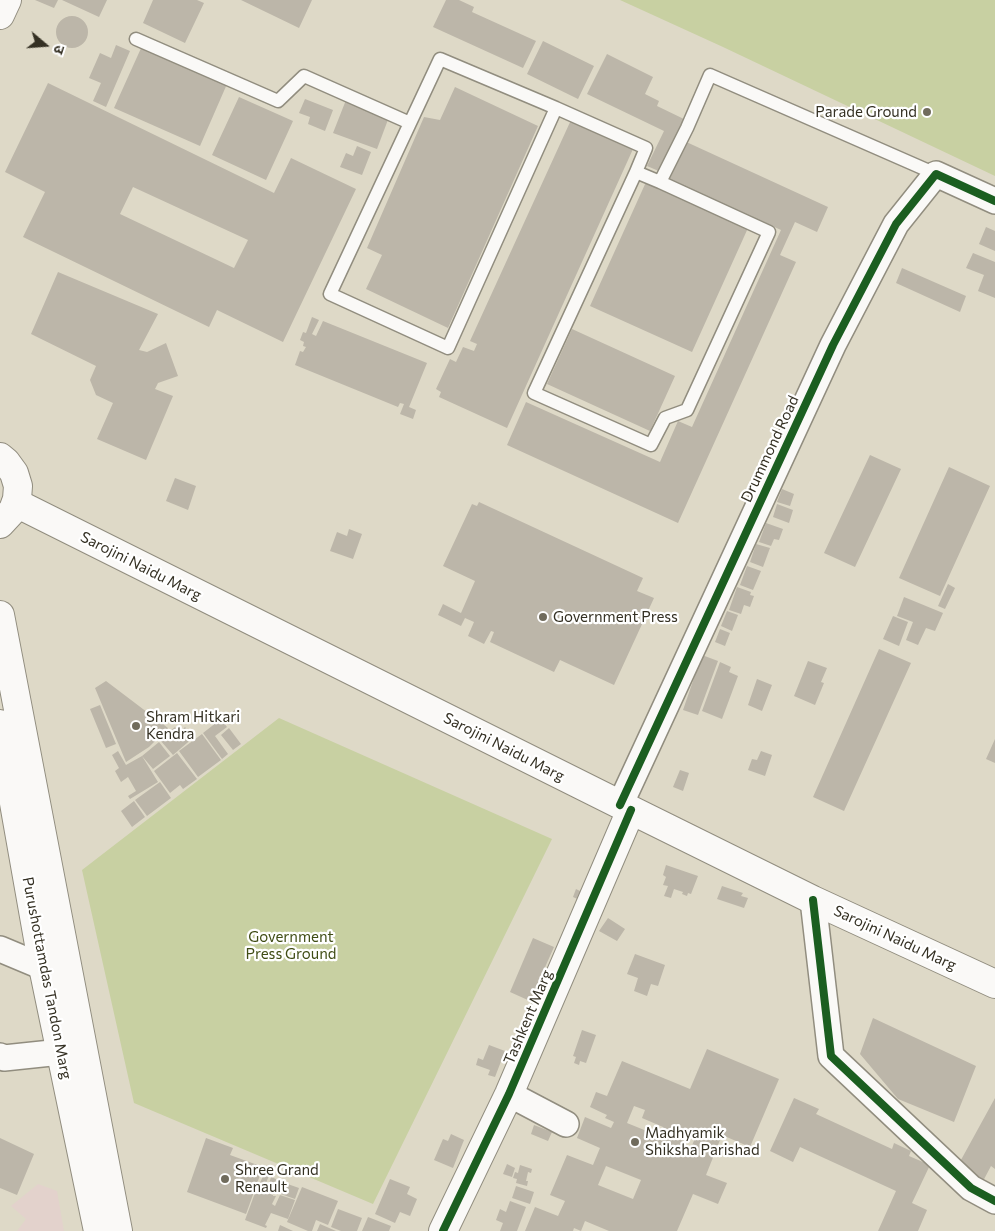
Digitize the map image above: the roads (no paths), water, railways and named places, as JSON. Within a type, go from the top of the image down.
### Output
[{"type":"main road","points":[[0,15],[7,0]]},
{"type":"main road","points":[[0,457],[14,473],[18,486],[8,514]]},
{"type":"main road","name":"Sarojini Naidu Marg","points":[[8,514],[626,808],[813,900],[995,984]]},
{"type":"main road","points":[[0,615],[118,1231]]},
{"type":"main road","name":"Purushottamdas Tandon Marg","points":[[0,724],[43,967],[98,1231]]},
{"type":"main road","name":"Tashkent Marg","points":[[443,1231],[509,1094],[626,808]]},
{"type":"street","points":[[936,174],[995,201]]},
{"type":"street","name":"Drummond Road","points":[[626,808],[833,345],[896,224],[936,174]]},
{"type":"street","points":[[813,900],[831,1056],[971,1188],[995,1201]]},
{"type":"street","points":[[0,949],[43,967]]},
{"type":"street","points":[[0,1056],[4,1058],[61,1052]]},
{"type":"street","points":[[509,1094],[566,1124]]},
{"type":"lane","points":[[136,39],[278,101],[304,76],[410,123]]},
{"type":"lane","points":[[556,108],[448,348],[330,294],[440,59],[556,108],[646,148],[534,393],[651,445],[665,418],[688,410],[769,232],[636,172]]},
{"type":"lane","points":[[660,182],[687,128],[710,75],[936,174]]},
{"type":"place","name":"Parade Ground","points":[[927,112]]},
{"type":"place","name":"Government Press","points":[[543,617]]},
{"type":"place","name":"Shram Hitkari Kendra","points":[[136,726]]},
{"type":"place","name":"Madhyamik Shiksha Parishad","points":[[635,1142]]},
{"type":"place","name":"Shree Grand Renault","points":[[225,1179]]},
{"type":"park label","name":"Government Press Ground","points":[[291,946]]}]
